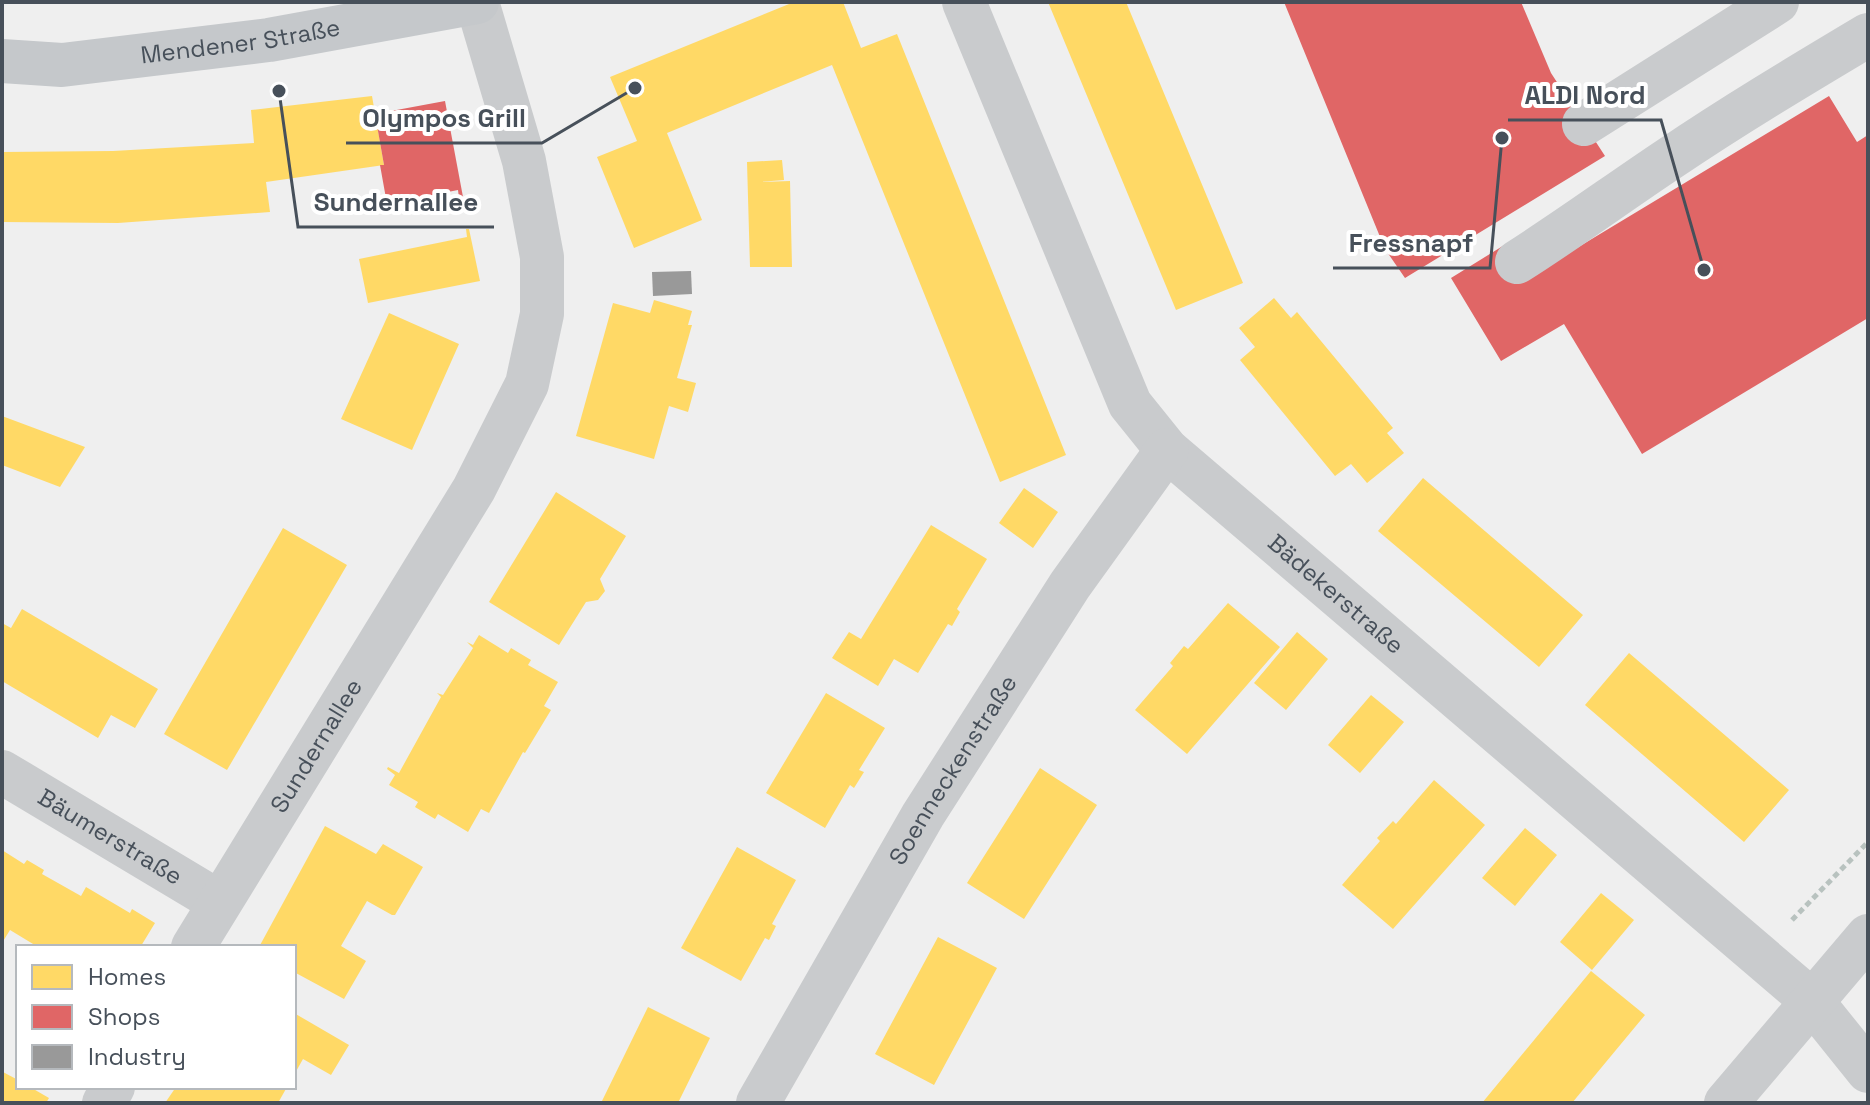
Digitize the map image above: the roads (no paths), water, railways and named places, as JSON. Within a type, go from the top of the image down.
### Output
[{"type":"main road","name":"Mendener Straße","points":[[2,61],[62,65],[269,40],[477,2]]},
{"type":"street","name":"Sundernallee","points":[[194,945],[474,489],[527,384],[542,314],[542,257],[524,161],[477,2]]},
{"type":"street","name":"Bädekerstraße","points":[[964,2],[1130,404],[1167,450],[1811,1000],[1868,1071]]},
{"type":"street","points":[[1584,124],[1777,2]]},
{"type":"street","points":[[1517,262],[1577,225],[1681,151],[1868,35]]},
{"type":"street","name":"Soenneckenstraße","points":[[758,1103],[931,803],[1070,585],[1167,450]]},
{"type":"street","name":"Bäumerstraße","points":[[2,772],[219,902]]},
{"type":"street","points":[[1726,1103],[1868,936]]},
{"type":"place","name":"Olympos Grill","points":[[635,88]]},
{"type":"place","name":"Sundernallee","points":[[279,91]]},
{"type":"place","name":"Fressnapf","points":[[1502,138]]},
{"type":"place","name":"ALDI Nord","points":[[1704,270]]}]
